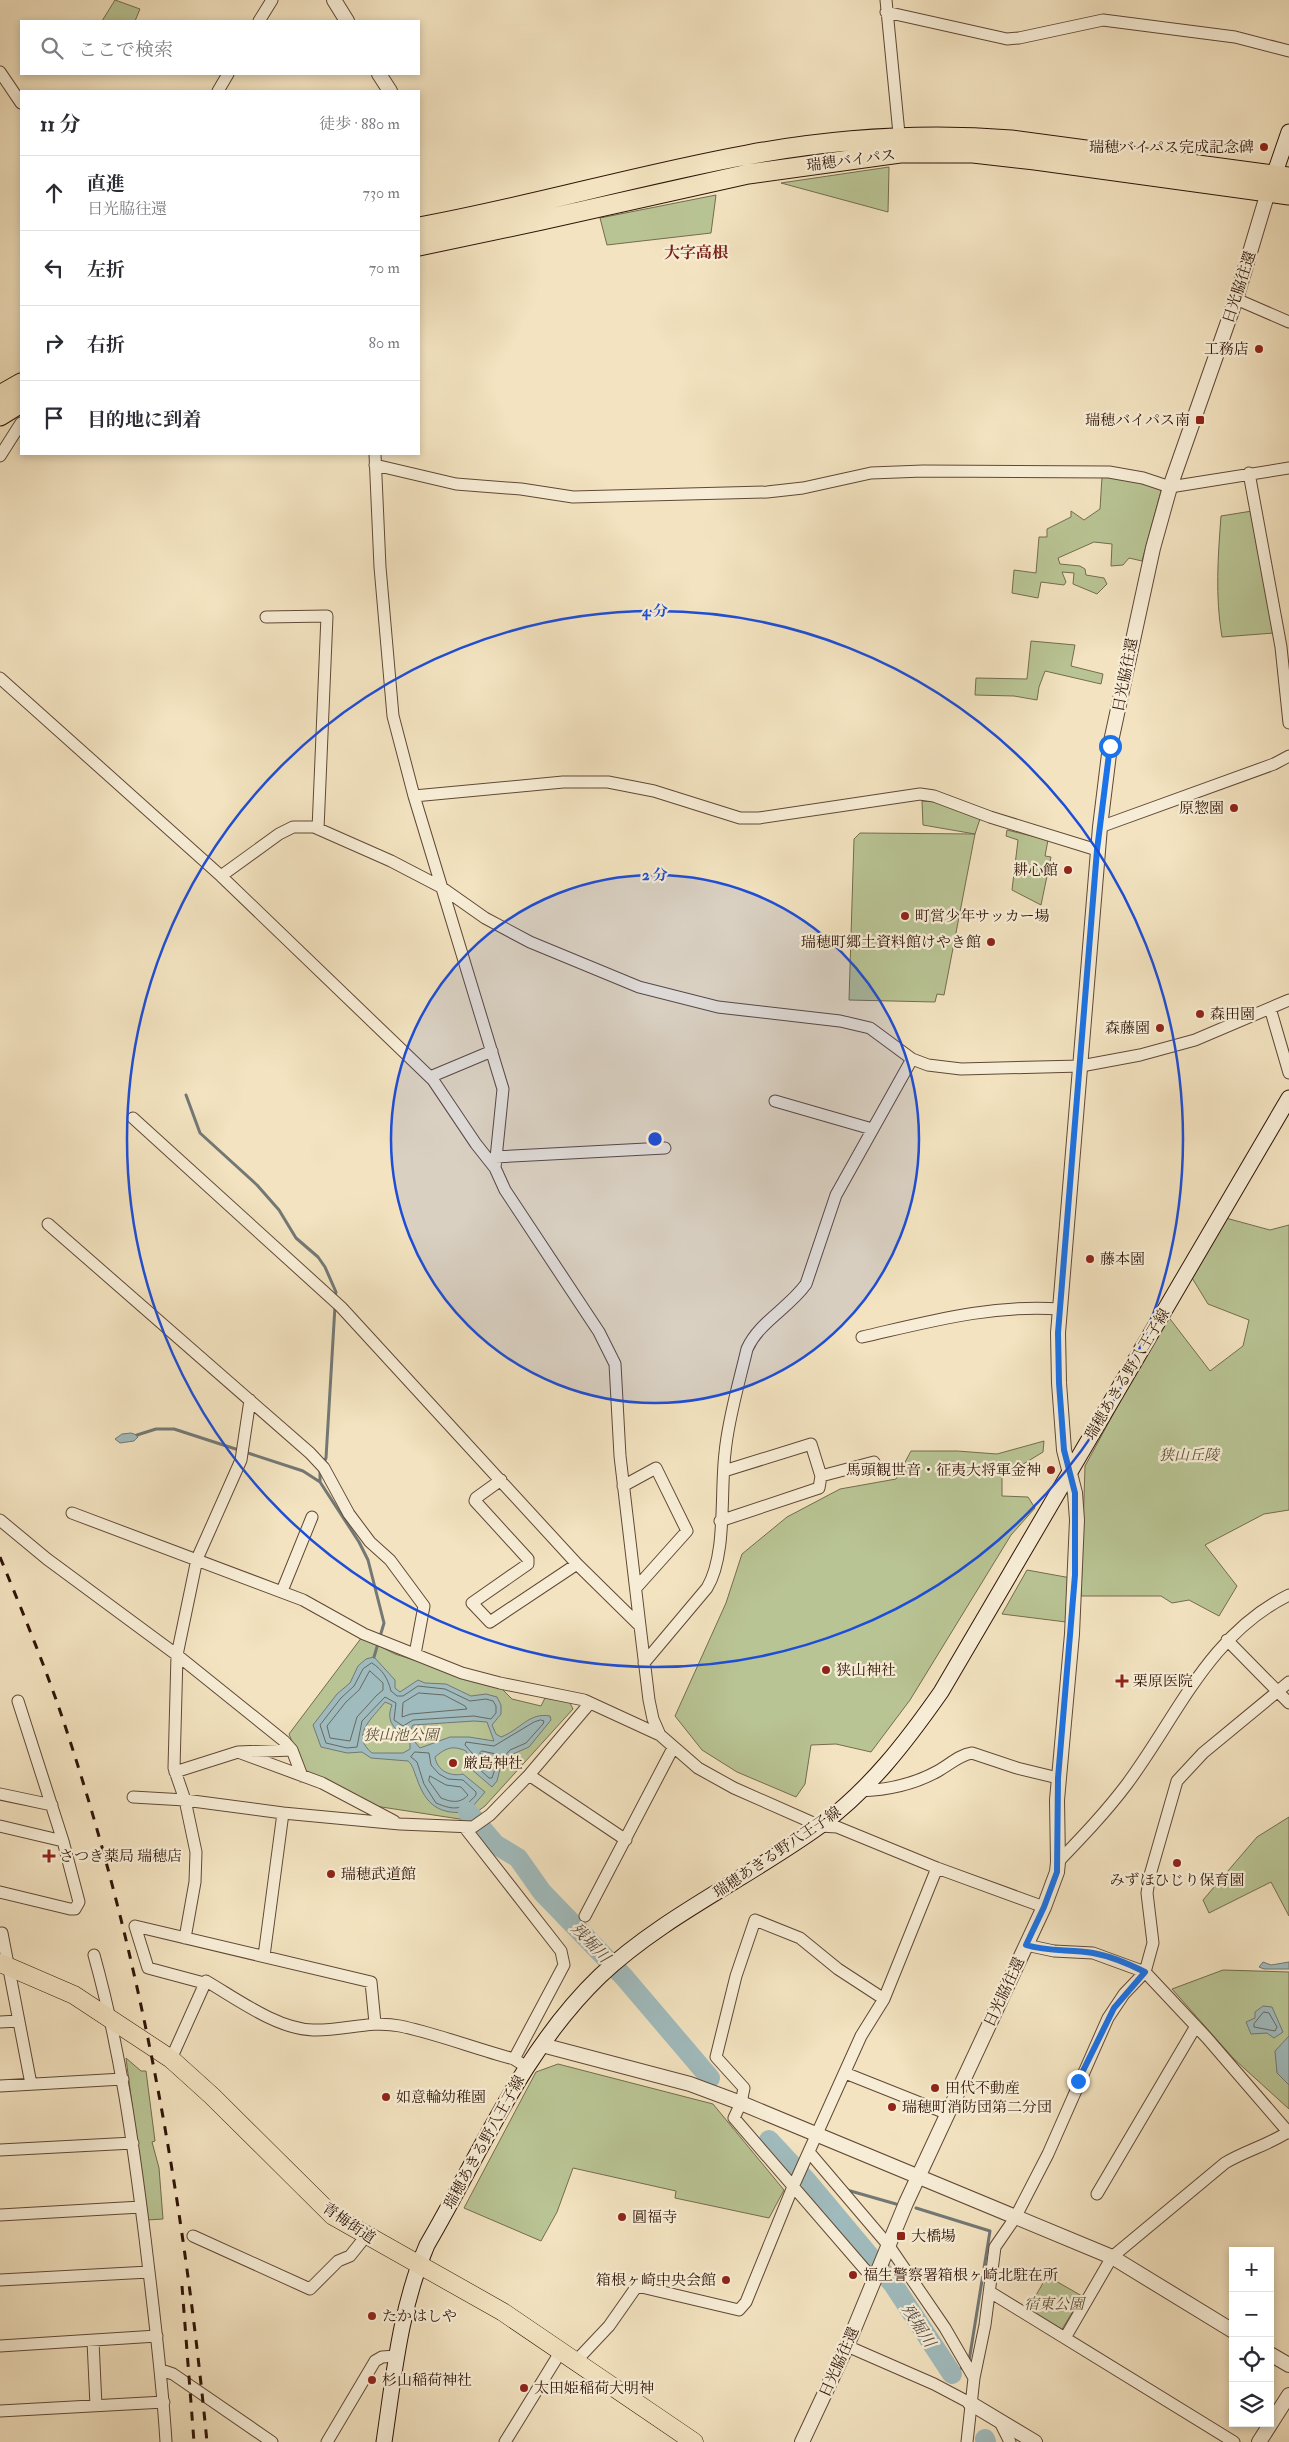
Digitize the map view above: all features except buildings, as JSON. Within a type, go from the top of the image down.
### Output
[{"type":"highway","name":"瑞穂バイパス","points":[[420,246],[748,174],[900,145],[970,137],[1011,140],[1277,181],[1289,195]]},
{"type":"highway","name":"瑞穂バイパス","points":[[420,227],[748,155],[836,143],[900,145]]},
{"type":"highway","points":[[0,395],[20,384]]},
{"type":"highway","points":[[0,416],[20,404]]},
{"type":"main road","name":"日光脇往還","points":[[1277,181],[1289,132]]},
{"type":"main road","name":"瑞穂あきる野八王子線","points":[[384,2442],[403,2316],[419,2265],[520,2063],[542,2045],[575,2003],[600,1976],[665,1927],[820,1826],[881,1771],[900,1749],[941,1692],[1289,1098]]},
{"type":"main road","name":"青梅街道","points":[[3,1966],[74,1995],[171,2059],[212,2096],[333,2216],[503,2312],[692,2441]]},
{"type":"street","points":[[260,20],[272,0]]},
{"type":"street","points":[[334,0],[346,20]]},
{"type":"street","points":[[886,0],[900,145]]},
{"type":"street","points":[[886,12],[1006,39],[1019,38],[1103,20],[1235,36],[1289,51]]},
{"type":"street","points":[[0,72],[20,102]]},
{"type":"street","points":[[219,90],[227,75]]},
{"type":"street","points":[[380,75],[389,90]]},
{"type":"street","name":"日光脇往還","points":[[802,2442],[846,2346],[918,2178],[1044,1907],[1057,1872],[1058,1778],[1076,1566],[1076,1502],[1064,1450],[1059,1383],[1060,1309],[1097,850],[1110,746],[1152,548],[1170,487],[1277,181]]},
{"type":"street","points":[[1236,299],[1289,322]]},
{"type":"street","points":[[0,456],[20,425]]},
{"type":"street","points":[[495,1162],[503,1089],[414,796],[393,716],[380,567],[375,459],[456,484],[521,489],[573,497],[751,493],[803,488],[871,473],[923,471],[1109,472],[1142,478],[1170,487],[1289,468]]},
{"type":"street","points":[[1249,473],[1281,646],[1289,723]]},
{"type":"street","points":[[266,617],[327,616],[318,829]]},
{"type":"street","points":[[0,678],[221,876],[430,1078],[495,1162],[505,1190],[599,1332],[615,1364],[623,1486],[644,1663],[653,1720],[660,1735],[698,1768],[734,1788],[820,1826],[837,1827],[937,1868],[1044,1907]]},
{"type":"street","points":[[1100,827],[1274,764],[1289,756]]},
{"type":"street","points":[[414,796],[563,782],[608,782],[654,791],[740,818],[759,818],[920,794],[948,800],[990,817],[1097,850]]},
{"type":"street","points":[[221,876],[278,834],[293,827],[304,826],[318,829],[391,861],[441,887],[485,918],[530,942],[639,988],[718,1007],[840,1021],[870,1028],[912,1059],[928,1065],[961,1069],[1081,1066],[1171,1048],[1289,1000]]},
{"type":"street","points":[[1270,1008],[1289,1073]]},
{"type":"street","points":[[430,1078],[492,1051]]},
{"type":"street","points":[[644,1663],[710,1582],[718,1564],[724,1453],[747,1349],[758,1330],[797,1296],[806,1284],[836,1195],[912,1059]]},
{"type":"street","points":[[775,1101],[872,1129]]},
{"type":"street","points":[[132,1118],[336,1304],[577,1564],[640,1626]]},
{"type":"street","points":[[495,1162],[666,1148]]},
{"type":"street","points":[[48,1224],[250,1400],[322,1466],[349,1514],[370,1542],[390,1560],[424,1606],[415,1654]]},
{"type":"street","points":[[862,1337],[972,1313],[1004,1309],[1060,1309]]},
{"type":"street","points":[[185,1938],[195,1882],[196,1852],[185,1800],[175,1772],[177,1655],[197,1559],[242,1452],[250,1400]]},
{"type":"street","points":[[720,1521],[819,1488],[822,1476],[811,1444],[724,1471]]},
{"type":"street","points":[[822,1476],[874,1462]]},
{"type":"street","points":[[623,1486],[656,1468],[687,1531],[636,1588]]},
{"type":"street","points":[[501,1480],[476,1498],[475,1501],[528,1559],[528,1564],[472,1603],[490,1622],[577,1564]]},
{"type":"street","points":[[72,1513],[282,1591],[380,1640],[478,1678],[590,1703],[660,1735]]},
{"type":"street","points":[[282,1591],[312,1517]]},
{"type":"street","points":[[0,1520],[47,1559],[177,1655],[284,1741],[292,1750],[302,1776]]},
{"type":"street","points":[[1058,1862],[1100,1817],[1128,1783],[1199,1674],[1227,1640],[1264,1610],[1289,1595]]},
{"type":"street","points":[[1227,1640],[1289,1703]]},
{"type":"street","points":[[968,2440],[970,2403],[990,2292],[995,2247],[1015,2218],[1048,2154],[1093,2047],[1108,2018],[1124,1994],[1145,1972],[1154,1943],[1147,1893],[1150,1875],[1177,1781],[1203,1754],[1289,1682]]},
{"type":"street","points":[[0,1892],[75,1909],[78,1906],[79,1897],[63,1841],[18,1701]]},
{"type":"street","points":[[133,1797],[185,1800],[283,1813],[400,1824],[469,1828],[490,1815],[529,1775],[590,1703]]},
{"type":"street","points":[[585,1916],[673,1748]]},
{"type":"street","points":[[175,1772],[238,1752],[292,1750]]},
{"type":"street","points":[[238,1752],[322,1783],[400,1824]]},
{"type":"street","points":[[860,1791],[886,1790],[908,1784],[936,1772],[965,1754],[972,1753],[1017,1768],[1058,1778]]},
{"type":"street","points":[[529,1775],[626,1840]]},
{"type":"street","points":[[0,1794],[52,1805]]},
{"type":"street","points":[[264,1956],[283,1813]]},
{"type":"street","points":[[0,1826],[63,1841]]},
{"type":"street","points":[[375,2023],[371,1982],[135,1926],[148,1968],[204,1983],[206,1981],[280,2023],[314,2030],[375,2023],[400,2026],[520,2063],[564,1965],[564,1958],[469,1828]]},
{"type":"street","points":[[576,2362],[609,2326],[637,2286],[740,2310],[746,2302],[795,2182],[818,2135],[861,2036],[884,1999],[937,1868]]},
{"type":"street","points":[[875,2278],[795,2182],[734,2118],[741,2103],[744,2088],[716,2057],[736,1976],[755,1920],[800,1938],[838,1969],[884,1999]]},
{"type":"street","points":[[2,1933],[3,1966],[19,2021],[31,2084]]},
{"type":"street","points":[[1026,1945],[1054,1951],[1103,1955],[1145,1972],[1196,2026],[1289,2132],[1271,2143],[1237,2155],[1225,2162],[1112,2258],[1064,2338]]},
{"type":"street","points":[[94,1955],[112,2021],[133,2143],[161,2370],[166,2442]]},
{"type":"street","points":[[171,2059],[204,1983]]},
{"type":"street","points":[[0,2022],[19,2021]]},
{"type":"street","points":[[1097,2194],[1196,2026]]},
{"type":"street","points":[[542,2045],[690,2084],[741,2103],[1112,2258],[1229,2329]]},
{"type":"street","points":[[845,2073],[948,2114]]},
{"type":"street","points":[[0,2086],[123,2079]]},
{"type":"street","points":[[0,2150],[133,2143]]},
{"type":"street","points":[[808,2155],[887,2249],[944,2328],[974,2378]]},
{"type":"street","points":[[0,2216],[141,2207]]},
{"type":"street","points":[[193,2236],[310,2289],[338,2261],[350,2256],[366,2236]]},
{"type":"street","points":[[0,2280],[149,2272]]},
{"type":"street","points":[[990,2292],[1234,2442]]},
{"type":"street","points":[[0,2346],[157,2336]]},
{"type":"street","points":[[93,2341],[96,2406]]},
{"type":"street","points":[[846,2346],[934,2384],[1035,2442]]},
{"type":"street","points":[[505,2442],[561,2351]]},
{"type":"street","points":[[327,2442],[375,2362],[382,2357],[396,2356]]},
{"type":"street","points":[[1274,2356],[1289,2365]]},
{"type":"street","points":[[161,2370],[173,2374],[190,2385],[272,2442]]},
{"type":"street","points":[[1259,2442],[1289,2395]]},
{"type":"street","points":[[0,2411],[164,2402]]},
{"type":"street","points":[[1000,2422],[1010,2442]]},
{"type":"green space","points":[[115,0],[140,9],[135,20],[103,20]]},
{"type":"green space","points":[[889,167],[888,212],[781,183]]},
{"type":"green space","points":[[716,195],[711,233],[607,245],[600,218]]},
{"type":"green space","points":[[1102,477],[1127,478],[1157,485],[1161,491],[1142,561],[1129,558],[1123,565],[1111,566],[1112,544],[1094,542],[1058,558],[1060,564],[1080,566],[1085,569],[1086,575],[1104,578],[1107,584],[1097,594],[1073,584],[1074,573],[1062,572],[1066,582],[1064,585],[1041,582],[1038,598],[1012,593],[1014,570],[1036,573],[1039,537],[1047,537],[1047,529],[1071,517],[1071,511],[1084,520],[1100,509]]},
{"type":"green space","points":[[1252,511],[1274,633],[1222,637],[1218,592],[1221,516]]},
{"type":"green space","points":[[1031,641],[1075,645],[1071,666],[1103,674],[1101,684],[1045,671],[1039,687],[1037,700],[1014,696],[975,695],[976,678],[1027,679]]},
{"type":"green space","points":[[922,801],[940,802],[980,819],[975,834],[923,825]]},
{"type":"green space","points":[[1007,830],[1048,840],[1045,856],[1051,857],[1041,905],[1012,890],[1018,840],[1006,836]]},
{"type":"green space","name":"町営少年サッカー場","points":[[860,833],[975,834],[944,995],[937,994],[935,1002],[849,1000],[854,839]]},
{"type":"green space","name":"狭山丘陵","points":[[1222,1217],[1270,1230],[1289,1225],[1289,1510],[1264,1514],[1205,1545],[1237,1586],[1219,1616],[1189,1600],[1172,1603],[1161,1596],[1081,1596],[1085,1466],[1167,1315],[1210,1371],[1243,1346],[1249,1320],[1208,1304],[1189,1273]]},
{"type":"green space","points":[[1044,1441],[1043,1452],[1002,1477],[1002,1496],[1028,1497],[1035,1508],[1011,1535],[910,1700],[871,1752],[836,1744],[811,1745],[805,1784],[796,1797],[737,1772],[702,1750],[675,1716],[726,1603],[742,1554],[787,1517],[840,1489],[896,1479],[911,1451],[957,1451],[997,1454]]},
{"type":"green space","points":[[1027,1570],[1071,1578],[1066,1622],[1002,1614]]},
{"type":"green space","name":"狭山池公園","points":[[362,1637],[395,1654],[501,1688],[512,1699],[541,1706],[545,1698],[569,1701],[573,1709],[485,1806],[466,1820],[375,1806],[303,1769],[289,1734]]},
{"type":"green space","points":[[1289,1817],[1289,1916],[1271,1882],[1209,1913],[1203,1900],[1257,1837]]},
{"type":"green space","points":[[1223,1970],[1289,1972],[1289,2109],[1234,2059],[1172,1989]]},
{"type":"green space","points":[[126,2058],[141,2071],[146,2071],[155,2141],[152,2142],[159,2168],[163,2219],[147,2220]]},
{"type":"green space","points":[[558,2064],[713,2104],[784,2190],[769,2218],[675,2198],[676,2191],[573,2168],[557,2212],[541,2241],[464,2208],[536,2072]]},
{"type":"green space","name":"宿東公園","points":[[1047,2276],[1082,2296],[1061,2331],[1027,2311]]},
{"type":"water","points":[[131,1433],[138,1437],[134,1441],[120,1443],[115,1439],[122,1434]]},
{"type":"water","points":[[374,1657],[395,1680],[395,1688],[400,1692],[418,1680],[425,1683],[446,1684],[471,1696],[486,1694],[497,1697],[501,1705],[501,1714],[492,1725],[496,1734],[501,1737],[530,1719],[543,1715],[550,1716],[551,1720],[529,1747],[513,1754],[500,1769],[497,1781],[492,1787],[470,1768],[471,1763],[466,1751],[449,1748],[435,1757],[436,1762],[445,1772],[454,1775],[463,1774],[485,1792],[468,1812],[458,1813],[441,1810],[429,1802],[408,1761],[371,1758],[362,1752],[347,1753],[321,1747],[313,1725],[337,1694],[350,1683],[358,1666],[366,1659]],"holes":[[[385,1702],[392,1705],[390,1718],[394,1727],[410,1743],[410,1749],[403,1753],[372,1753],[363,1740],[365,1727]],[[474,1721],[487,1722],[494,1741],[469,1737],[450,1737],[420,1748],[409,1735],[413,1725]]]},
{"type":"water","points":[[1263,1962],[1271,1965],[1289,1962],[1289,1969],[1264,1969],[1259,1967]]},
{"type":"water","points":[[1263,2006],[1272,2007],[1283,2032],[1274,2038],[1267,2033],[1251,2034],[1246,2022],[1255,2018],[1255,2012]]},
{"type":"water","points":[[1289,2036],[1289,2085],[1277,2073],[1275,2051]]},
{"type":"waterway","points":[[186,1095],[200,1133],[257,1185],[279,1210],[296,1238],[318,1257],[325,1267],[336,1292],[335,1297]]},
{"type":"waterway","points":[[323,1464],[326,1458],[335,1306]]},
{"type":"waterway","points":[[137,1435],[156,1429],[174,1429],[303,1471],[320,1482]]},
{"type":"waterway","points":[[320,1469],[320,1482],[359,1542],[368,1560],[384,1623],[374,1657]]},
{"type":"waterway","name":"残堀川","points":[[468,1812],[495,1844],[518,1858],[542,1892],[624,1977],[710,2078]]},
{"type":"waterway","name":"残堀川","points":[[769,2140],[806,2180],[893,2284],[952,2374]]},
{"type":"waterway","points":[[847,2190],[896,2204]]},
{"type":"waterway","points":[[916,2208],[990,2231],[969,2361]]},
{"type":"waterway","points":[[952,2374],[963,2367]]},
{"type":"railway","points":[[0,1557],[46,1671],[70,1741],[96,1827],[140,2000],[173,2176],[198,2353],[207,2442]]},
{"type":"railway","points":[[182,2286],[194,2442]]},
{"type":"place","name":"瑞穂バイパス完成記念碑","points":[[1264,147]]},
{"type":"place","name":"工務店","points":[[1259,349]]},
{"type":"place","name":"瑞穂バイパス南","points":[[1200,420]]},
{"type":"place","name":"原惣園","points":[[1234,808]]},
{"type":"place","name":"耕心館","points":[[1068,870]]},
{"type":"place","name":"町営少年サッカー場","points":[[905,916]]},
{"type":"place","name":"瑞穂町郷土資料館けやき館","points":[[991,942]]},
{"type":"place","name":"森田園","points":[[1200,1014]]},
{"type":"place","name":"森藤園","points":[[1160,1028]]},
{"type":"place","name":"藤本園","points":[[1090,1259]]},
{"type":"place","name":"馬頭観世音・征夷大将軍金神","points":[[1051,1470]]},
{"type":"place","name":"狭山神社","points":[[826,1670]]},
{"type":"place","name":"栗原医院","points":[[1122,1681]]},
{"type":"place","name":"厳島神社","points":[[453,1763]]},
{"type":"place","name":"さつき薬局 瑞穂店","points":[[49,1856]]},
{"type":"place","name":"みずほひじり保育園","points":[[1177,1863]]},
{"type":"place","name":"瑞穂武道館","points":[[331,1874]]},
{"type":"place","name":"田代不動産","points":[[935,2088]]},
{"type":"place","name":"如意輪幼稚園","points":[[386,2097]]},
{"type":"place","name":"瑞穂町消防団第二分団","points":[[892,2107]]},
{"type":"place","name":"圓福寺","points":[[622,2217]]},
{"type":"place","name":"大橋場","points":[[901,2236]]},
{"type":"place","name":"福生警察署箱根ヶ崎北駐在所","points":[[853,2275]]},
{"type":"place","name":"箱根ヶ崎中央会館","points":[[726,2280]]},
{"type":"place","name":"たかはしや","points":[[372,2316]]},
{"type":"place","name":"杉山稲荷神社","points":[[372,2380]]},
{"type":"place","name":"太田姫稲荷大明神","points":[[524,2388]]},
{"type":"district","name":"大字高根","points":[[696,252]]},
{"type":"route","points":[[1078,2081],[1093,2047],[1114,2008],[1124,1994],[1145,1972],[1103,1955],[1054,1951],[1026,1945],[1053,1885],[1058,1862],[1058,1778],[1066,1677],[1072,1634],[1077,1520],[1075,1493],[1064,1450],[1059,1383],[1058,1333],[1097,850],[1110,746]]}]
